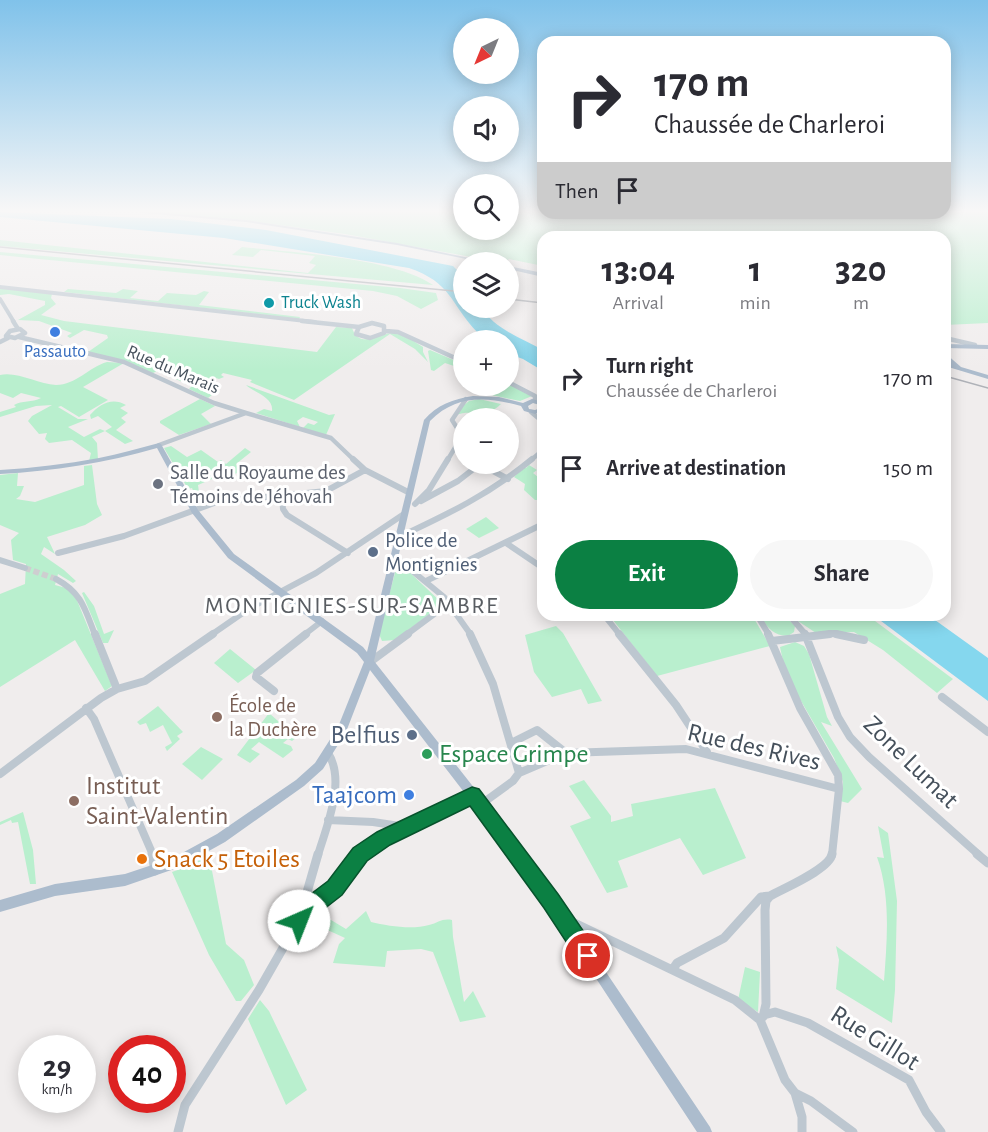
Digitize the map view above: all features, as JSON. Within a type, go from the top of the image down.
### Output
[{"type":"main road","points":[[519,269],[537,273]]},
{"type":"main road","points":[[951,351],[975,345],[988,347]]},
{"type":"main road","points":[[951,357],[959,368],[988,377]]},
{"type":"main road","points":[[0,906],[40,893],[125,880],[155,871],[196,853],[300,783],[328,753],[342,729],[369,662],[394,556],[409,509],[408,492],[427,420],[440,408],[466,399],[488,398],[524,405],[535,401]]},
{"type":"main road","points":[[524,405],[526,410],[537,411]]},
{"type":"main road","points":[[0,472],[76,465],[126,456],[159,446],[195,511],[231,556],[360,650],[476,800],[563,918],[705,1132]]},
{"type":"street","points":[[0,286],[359,327],[376,323],[384,326],[386,331]]},
{"type":"street","points":[[0,299],[18,329]]},
{"type":"street","points":[[359,327],[356,334],[367,338],[377,337],[386,331],[398,332],[453,357]]},
{"type":"street","points":[[0,342],[8,338],[6,333],[18,329],[25,331],[19,337]]},
{"type":"street","name":"Rue du Marais","points":[[8,338],[19,337],[124,362],[214,404],[331,438],[365,470],[408,492]]},
{"type":"street","points":[[951,339],[975,345]]},
{"type":"street","points":[[519,387],[532,392],[536,396],[535,401]]},
{"type":"street","points":[[460,408],[466,399]]},
{"type":"street","points":[[159,446],[246,413]]},
{"type":"street","points":[[409,509],[429,490],[453,452]]},
{"type":"street","points":[[399,537],[459,509],[508,479],[537,455]]},
{"type":"street","points":[[58,553],[113,540],[225,500],[282,497],[326,491],[365,470]]},
{"type":"street","points":[[0,774],[86,708],[117,689],[145,681],[250,608],[294,586],[348,553],[409,509],[467,474]]},
{"type":"street","points":[[499,474],[508,479]]},
{"type":"street","points":[[282,497],[283,509],[287,515],[348,553]]},
{"type":"street","points":[[426,580],[537,527]]},
{"type":"street","points":[[506,543],[537,564]]},
{"type":"street","points":[[394,556],[426,580],[449,603],[477,644],[519,773]]},
{"type":"street","points":[[0,561],[25,568]]},
{"type":"street","points":[[56,579],[71,587],[80,597],[117,689]]},
{"type":"street","points":[[369,662],[449,603]]},
{"type":"street","points":[[274,691],[256,677],[257,673],[322,621]]},
{"type":"street","points":[[609,621],[675,705],[707,752]]},
{"type":"street","points":[[673,969],[677,963],[724,938],[755,901],[761,897],[770,896],[823,867],[832,858],[839,789],[838,776],[800,708],[772,641],[760,621]]},
{"type":"street","name":"Zone Lumat","points":[[794,621],[808,637],[838,717],[850,737],[868,757],[988,863]]},
{"type":"street","points":[[772,641],[834,633],[864,640]]},
{"type":"street","points":[[942,697],[988,732]]},
{"type":"street","points":[[86,708],[94,719],[149,845],[154,858],[155,871]]},
{"type":"street","points":[[511,743],[537,730],[566,753]]},
{"type":"street","name":"Rue des Rives","points":[[302,913],[335,888],[360,855],[384,838],[476,800],[513,781],[519,773],[566,753],[686,749],[707,752],[839,789]]},
{"type":"street","points":[[178,1132],[185,1105],[289,942],[302,913],[328,820],[336,779],[335,764],[328,753]]},
{"type":"street","points":[[328,820],[373,822],[406,827]]},
{"type":"street","points":[[770,896],[766,901],[765,910],[762,1018],[785,1080],[795,1093],[802,1117],[802,1132]]},
{"type":"street","points":[[563,918],[735,1000],[762,1018]]},
{"type":"street","name":"Rue Gillot","points":[[762,1018],[775,1012],[808,1023],[909,1080],[926,1112],[941,1132]]},
{"type":"street","points":[[795,1093],[811,1101],[853,1132]]},
{"type":"green space","points":[[102,265],[143,265],[400,288],[436,293],[438,300],[421,309],[397,296],[373,291]]},
{"type":"green space","points":[[209,265],[232,265],[308,273],[315,265],[380,265],[416,276],[433,285]]},
{"type":"green space","points":[[951,265],[988,265],[988,323],[951,325]]},
{"type":"green space","points":[[0,288],[52,294],[51,298],[56,304],[41,315],[64,321],[317,352],[336,327],[352,328],[355,335],[365,339],[370,339],[387,334],[397,333],[423,347],[428,362],[415,349],[390,334],[294,400],[250,382],[252,380],[223,373],[221,375],[224,377],[219,379],[213,377],[197,388],[212,395],[208,398],[189,389],[192,386],[157,371],[153,373],[88,352],[108,338],[107,335],[84,330],[70,338],[67,336],[72,333],[39,321],[18,320],[45,305],[45,301],[9,294],[0,295]]},
{"type":"green space","points":[[68,289],[116,293],[123,289],[138,291],[130,298],[158,301],[167,293],[196,295],[204,291],[209,292],[199,305],[300,317],[299,319],[64,292]]},
{"type":"green space","points":[[428,351],[453,360],[453,366],[445,363],[434,371],[431,370]]},
{"type":"green space","points":[[124,363],[83,387],[108,400],[79,417],[61,406],[58,407],[78,419],[88,419],[68,427],[84,437],[100,429],[105,431],[92,437],[97,443],[98,460],[89,461],[91,453],[72,440],[49,443],[45,439],[47,433],[39,434],[28,421],[32,416],[52,405],[36,406],[0,417],[0,412],[16,407],[14,405],[17,403],[41,398],[21,393],[13,398],[0,393],[0,375],[20,376],[56,385],[70,382],[100,364]]},
{"type":"green space","points":[[246,385],[329,415],[335,414],[326,435],[303,428],[308,423],[314,425],[318,422],[303,417],[297,421],[300,427],[256,413],[264,409],[272,411],[272,406],[266,398]]},
{"type":"green space","points":[[519,389],[532,396],[520,401],[496,396],[519,396]]},
{"type":"green space","points":[[200,399],[215,406],[201,414],[211,424],[179,435],[160,423],[160,421]]},
{"type":"green space","points":[[479,399],[501,404],[496,408],[461,408],[469,401]]},
{"type":"green space","points":[[116,402],[126,405],[120,408],[128,413],[121,418],[126,422],[116,430],[133,441],[125,444],[105,431],[112,427],[98,416],[91,419],[90,415],[106,403]]},
{"type":"green space","points":[[171,446],[187,457],[201,450],[218,462],[221,460],[226,464],[245,448],[251,452],[236,464],[240,472],[198,485],[199,492],[196,498],[192,488],[188,489],[164,448]]},
{"type":"green space","points":[[92,465],[97,504],[102,515],[85,525],[47,537],[55,554],[44,547],[41,554],[76,581],[73,583],[58,574],[55,585],[66,588],[76,598],[112,686],[105,691],[75,640],[0,687],[0,594],[25,584],[26,564],[13,560],[11,540],[19,533],[0,525],[0,475],[18,473],[17,486],[24,486],[20,496],[16,499],[35,502],[84,485],[84,466]]},
{"type":"green space","points":[[529,465],[537,470],[533,473],[537,476],[537,500],[524,490],[525,484],[514,477],[523,467],[526,468]]},
{"type":"green space","points":[[486,517],[499,528],[479,538],[466,529]]},
{"type":"green space","points":[[397,565],[404,567],[443,604],[395,640],[382,641],[379,634]]},
{"type":"green space","points":[[84,592],[94,606],[104,634],[114,630],[108,643],[103,643],[82,593]]},
{"type":"green space","points":[[614,621],[755,621],[770,646],[657,676]]},
{"type":"green space","points":[[764,621],[790,621],[795,626],[794,632],[788,636],[774,632]]},
{"type":"green space","points":[[798,621],[875,621],[953,679],[937,693],[883,650],[854,632],[816,633]]},
{"type":"green space","points":[[556,626],[563,633],[602,701],[588,704],[581,689],[552,697],[534,672],[525,635]]},
{"type":"green space","points":[[795,642],[804,646],[809,654],[827,717],[832,726],[821,722],[862,789],[848,803],[840,801],[843,782],[834,758],[786,675],[780,647]]},
{"type":"green space","points":[[230,649],[256,670],[238,683],[214,663]]},
{"type":"green space","points":[[158,706],[183,732],[177,736],[180,739],[167,751],[165,747],[172,743],[163,725],[150,732],[146,723],[140,725],[137,722]]},
{"type":"green space","points":[[269,713],[278,721],[298,729],[293,735],[297,737],[283,743],[291,746],[293,750],[283,758],[259,742],[251,749],[260,754],[250,763],[237,755]]},
{"type":"green space","points":[[201,747],[223,759],[202,780],[182,764]]},
{"type":"green space","points":[[584,780],[611,816],[611,822],[633,816],[631,804],[715,788],[746,858],[703,875],[680,838],[618,861],[628,887],[607,893],[570,826],[591,818],[569,786]]},
{"type":"green space","points":[[23,812],[33,850],[36,884],[30,884],[18,822],[12,823],[11,820],[0,825],[0,822]]},
{"type":"green space","points":[[878,826],[888,833],[897,901],[892,1023],[836,989],[839,960],[836,946],[884,981],[887,919],[884,887],[877,857],[884,858]]},
{"type":"green space","points":[[209,855],[226,944],[244,960],[254,985],[241,1001],[236,1001],[209,955],[172,872]]},
{"type":"green space","points":[[316,911],[346,929],[366,911],[371,922],[400,927],[415,927],[452,920],[464,1002],[473,991],[486,1017],[460,1022],[433,952],[421,949],[387,951],[385,967],[333,963],[339,944],[345,938],[310,922]]},
{"type":"green space","points":[[745,967],[760,972],[758,1012],[738,1000]]},
{"type":"green space","points":[[260,1000],[269,1011],[307,1090],[286,1105],[248,1019]]},
{"type":"water","points":[[389,265],[453,266],[453,300],[434,280],[409,268]]},
{"type":"water","points":[[466,318],[490,318],[506,330],[475,330]]},
{"type":"water","points":[[519,338],[537,347],[537,367],[519,358]]},
{"type":"water","points":[[881,621],[936,621],[988,658],[988,701]]},
{"type":"tunnel","points":[[25,568],[56,579]]},
{"type":"railway","points":[[184,265],[453,291]]},
{"type":"railway","points":[[519,300],[537,302]]},
{"type":"railway","points":[[951,378],[988,388]]},
{"type":"place","name":"Truck Wash","points":[[269,303]]},
{"type":"place","name":"Passauto","points":[[55,332]]},
{"type":"place","name":"Salle du Royaume des Témoins de Jéhovah","points":[[158,484]]},
{"type":"place","name":"Police de Montignies","points":[[373,552]]},
{"type":"place","name":"École de la Duchère","points":[[217,717]]},
{"type":"place","name":"Belfius","points":[[412,735]]},
{"type":"place","name":"Espace Grimpe","points":[[427,754]]},
{"type":"place","name":"Taajcom","points":[[409,795]]},
{"type":"place","name":"Institut Saint-Valentin","points":[[74,801]]},
{"type":"place","name":"Snack 5 Etoiles","points":[[142,859]]},
{"type":"district","name":"MONTIGNIES-SUR-SAMBRE","points":[[352,606]]},
{"type":"route","points":[[299,921],[302,913],[335,888],[360,855],[384,838],[472,795],[501,831],[588,956]]}]
